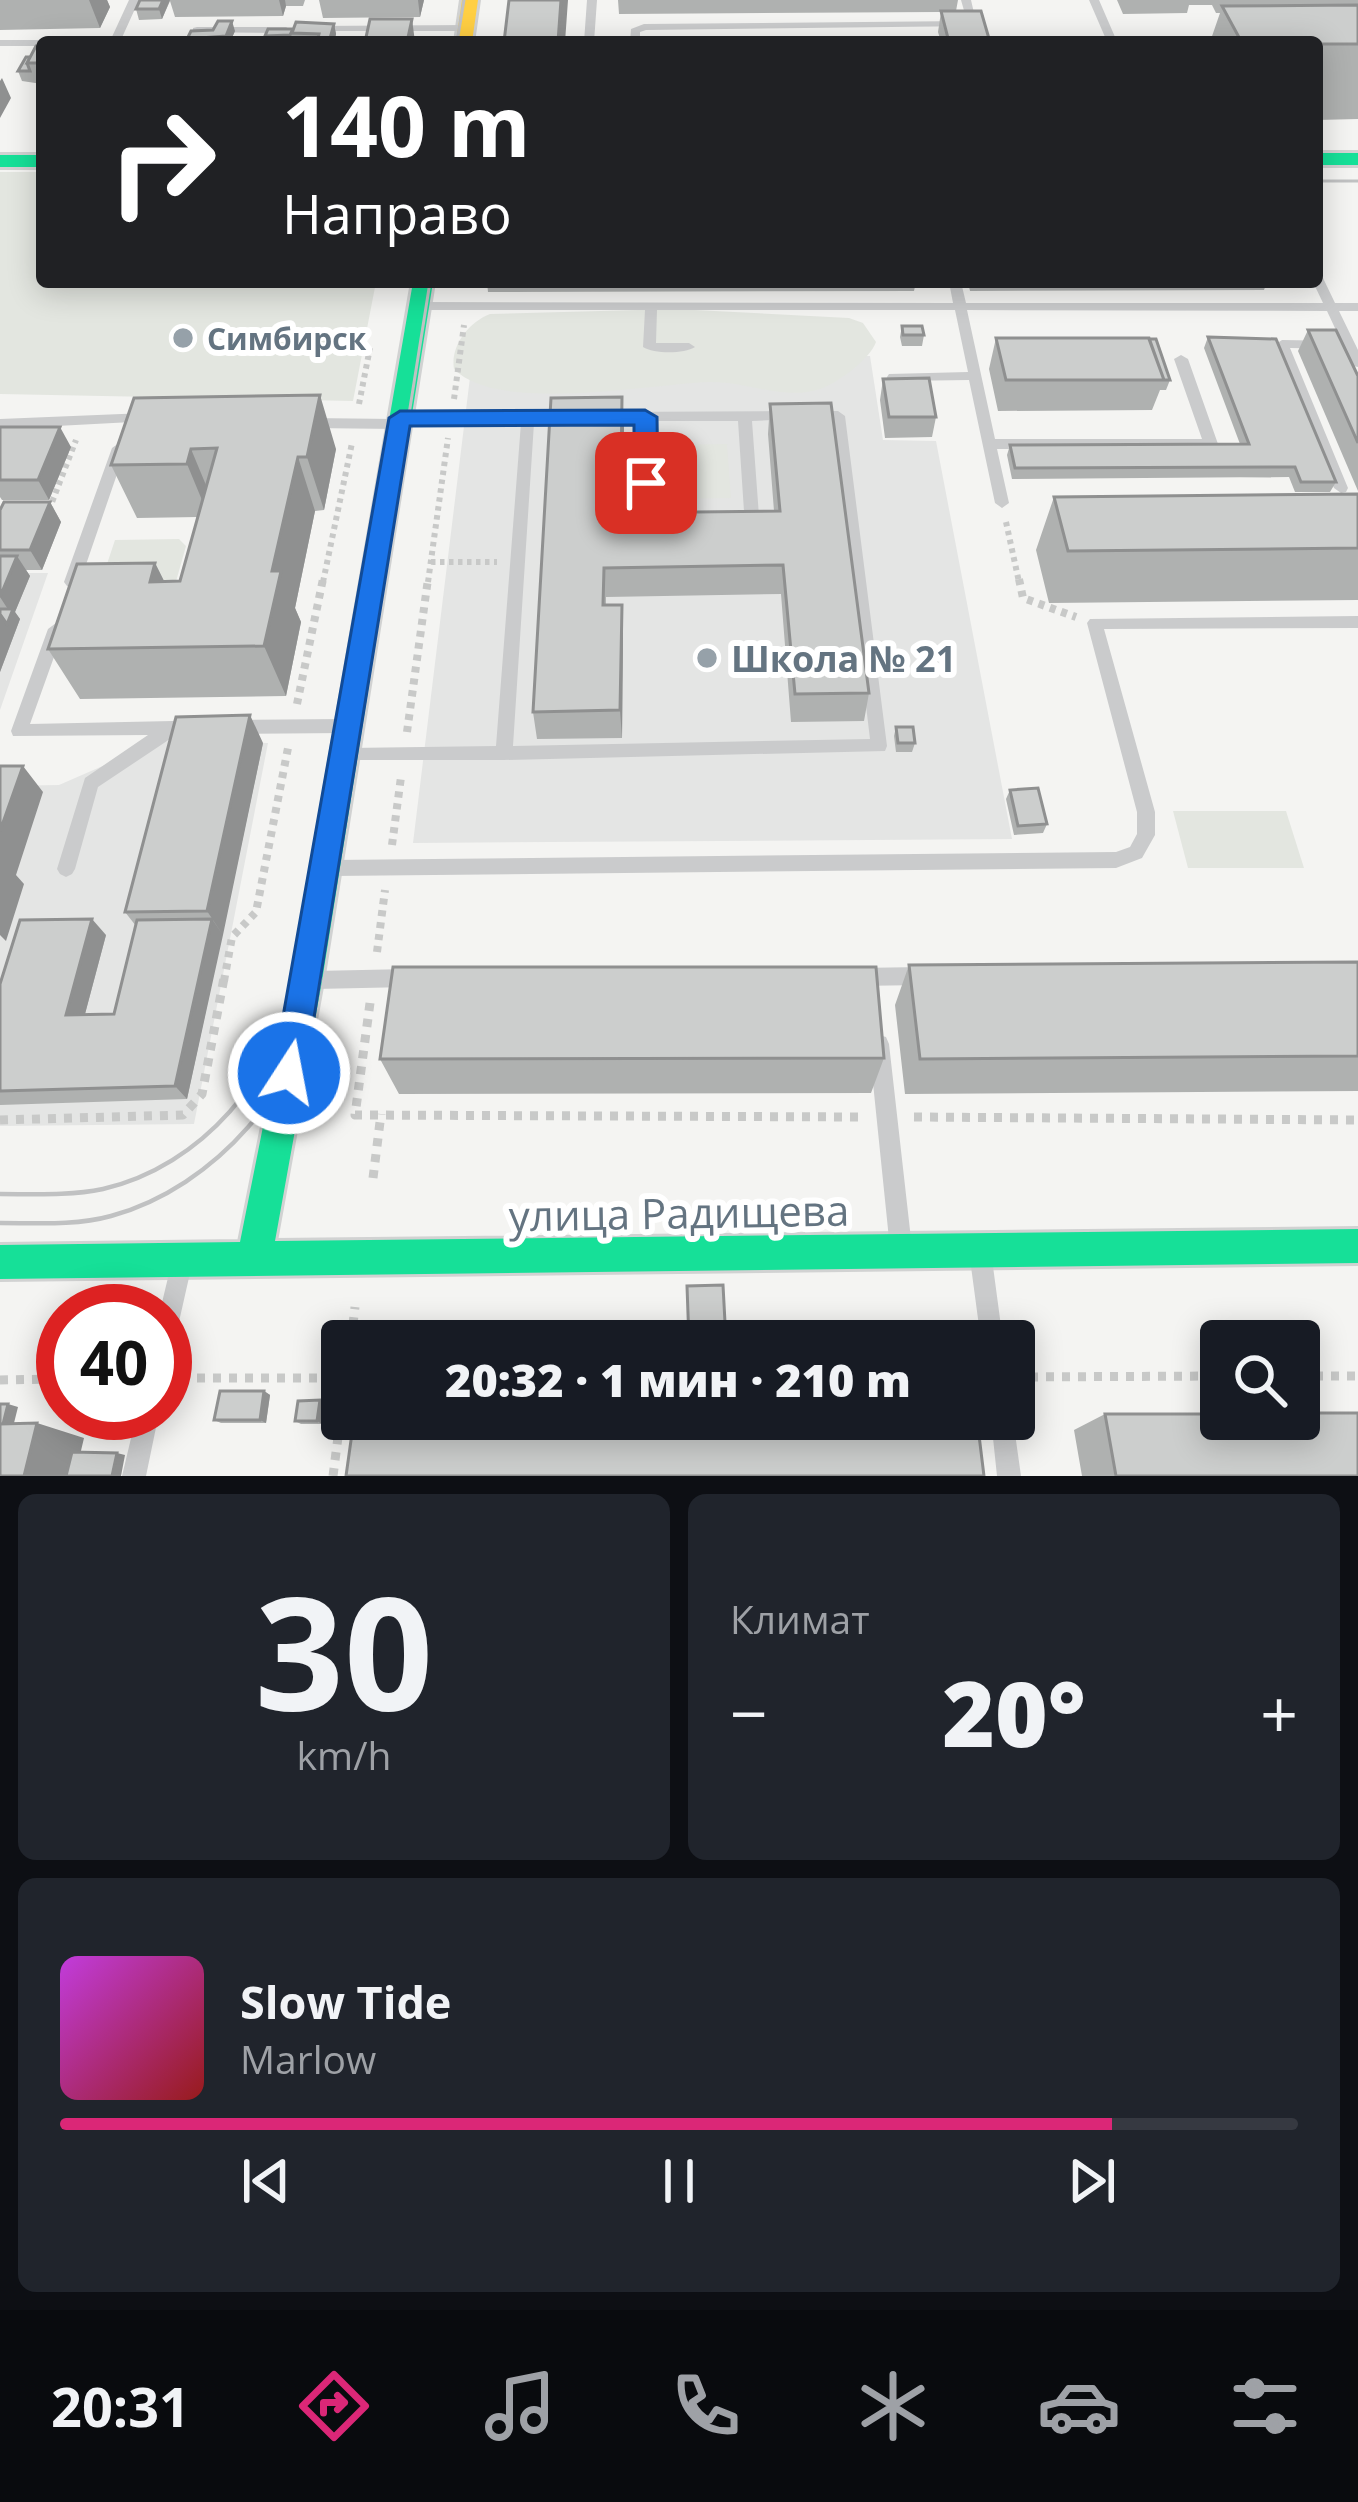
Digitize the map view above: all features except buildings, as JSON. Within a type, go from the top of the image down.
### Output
[{"type":"street","points":[[1323,159],[1358,159]]},
{"type":"street","points":[[0,161],[36,160]]},
{"type":"street","points":[[254,1259],[307,981],[421,294]]},
{"type":"street","name":"улица Радищева","points":[[0,1262],[1358,1246]]},
{"type":"lane","points":[[118,36],[134,0]]},
{"type":"lane","points":[[589,36],[592,0]]},
{"type":"lane","points":[[635,36],[644,27],[973,24],[966,0]]},
{"type":"lane","points":[[1094,0],[1110,36]]},
{"type":"lane","points":[[197,30],[467,23]]},
{"type":"lane","points":[[0,43],[36,43]]},
{"type":"lane","points":[[956,288],[1002,502]]},
{"type":"lane","points":[[1322,288],[1355,356]]},
{"type":"lane","points":[[421,294],[467,306],[1358,307]]},
{"type":"lane","points":[[651,306],[649,347],[688,347]]},
{"type":"lane","points":[[1341,488],[1282,344],[1355,356]]},
{"type":"lane","points":[[990,444],[1210,444],[1181,359]]},
{"type":"lane","points":[[896,393],[894,376],[975,376]]},
{"type":"lane","points":[[710,516],[752,516],[745,416]]},
{"type":"lane","points":[[344,755],[879,746],[838,416],[598,418]]},
{"type":"lane","points":[[645,417],[646,517],[688,516]]},
{"type":"lane","points":[[0,424],[168,418]]},
{"type":"lane","points":[[504,753],[529,418]]},
{"type":"lane","points":[[296,423],[575,418]]},
{"type":"lane","points":[[67,597],[130,419]]},
{"type":"lane","points":[[59,620],[19,731],[197,727]]},
{"type":"lane","points":[[325,868],[1116,860],[1136,854],[1146,836],[1145,812],[1095,623],[1358,622]]},
{"type":"lane","points":[[221,727],[348,726]]},
{"type":"lane","points":[[66,868],[91,783],[173,728]]},
{"type":"lane","points":[[872,976],[875,1000]]},
{"type":"lane","points":[[825,977],[942,976]]},
{"type":"lane","points":[[307,981],[421,978]]},
{"type":"lane","points":[[877,1023],[902,1252]]},
{"type":"lane","points":[[980,1250],[989,1320]]},
{"type":"lane","points":[[176,1284],[181,1261]]},
{"type":"lane","points":[[134,1476],[142,1440]]},
{"type":"lane","points":[[1005,1440],[1010,1476]]},
{"type":"path","points":[[355,1114],[467,306]]},
{"type":"path","points":[[0,1120],[182,1115],[202,1094],[232,938],[256,912],[371,344]]},
{"type":"path","points":[[49,511],[83,421]]},
{"type":"path","points":[[1002,502],[1023,598],[1095,623]]},
{"type":"path","points":[[373,1178],[381,1114]]},
{"type":"path","points":[[354,1320],[357,1294]]},
{"type":"path","points":[[1035,1377],[1200,1376]]},
{"type":"path","points":[[1320,1376],[1358,1376]]},
{"type":"path","points":[[192,1378],[321,1378]]},
{"type":"path","points":[[0,1380],[36,1379]]},
{"type":"path","points":[[332,1476],[337,1440]]},
{"type":"shaded area","name":"Симбирск","points":[[0,172],[36,172],[36,288],[375,288],[353,401],[0,394]]},
{"type":"shaded area","points":[[675,309],[849,318],[863,323],[876,342],[844,376],[806,392],[709,382],[538,393],[475,383],[454,369],[463,336],[490,314]]},
{"type":"shaded area","name":"Школа № 21","points":[[870,356],[883,440],[936,441],[1012,839],[413,843],[472,361]]},
{"type":"shaded area","points":[[727,444],[731,498],[667,499],[666,445]]},
{"type":"shaded area","points":[[179,539],[186,546],[175,585],[97,594],[115,540]]},
{"type":"shaded area","points":[[0,573],[48,573],[0,710]]},
{"type":"shaded area","points":[[160,741],[268,743],[194,1124],[0,1126],[0,786],[59,785]]},
{"type":"shaded area","points":[[1173,811],[1286,811],[1304,868],[1188,868]]},
{"type":"tram line","points":[[458,36],[464,0]]},
{"type":"tram line","points":[[1323,181],[1358,181]]},
{"type":"tram line","points":[[319,981],[429,288]]},
{"type":"tram line","points":[[294,981],[377,507]]},
{"type":"tram line","points":[[0,1194],[103,1189],[139,1177],[203,1138],[230,1112],[272,1049],[295,978]]},
{"type":"tram line","points":[[0,1223],[70,1223],[111,1216],[186,1182],[248,1127],[274,1093],[295,1057],[320,978]]},
{"type":"traffic: fast","points":[[1323,159],[1358,159]]},
{"type":"traffic: fast","points":[[0,161],[36,161]]},
{"type":"traffic: fast","points":[[254,1259],[307,981],[422,288]]},
{"type":"traffic: fast","points":[[0,1262],[1358,1246]]},
{"type":"traffic: slow","points":[[465,36],[470,0]]},
{"type":"place","name":"Симбирск","points":[[183,338]]},
{"type":"place","name":"Школа № 21","points":[[707,658]]},
{"type":"route","points":[[289,1073],[400,418],[645,417],[646,483]]}]
